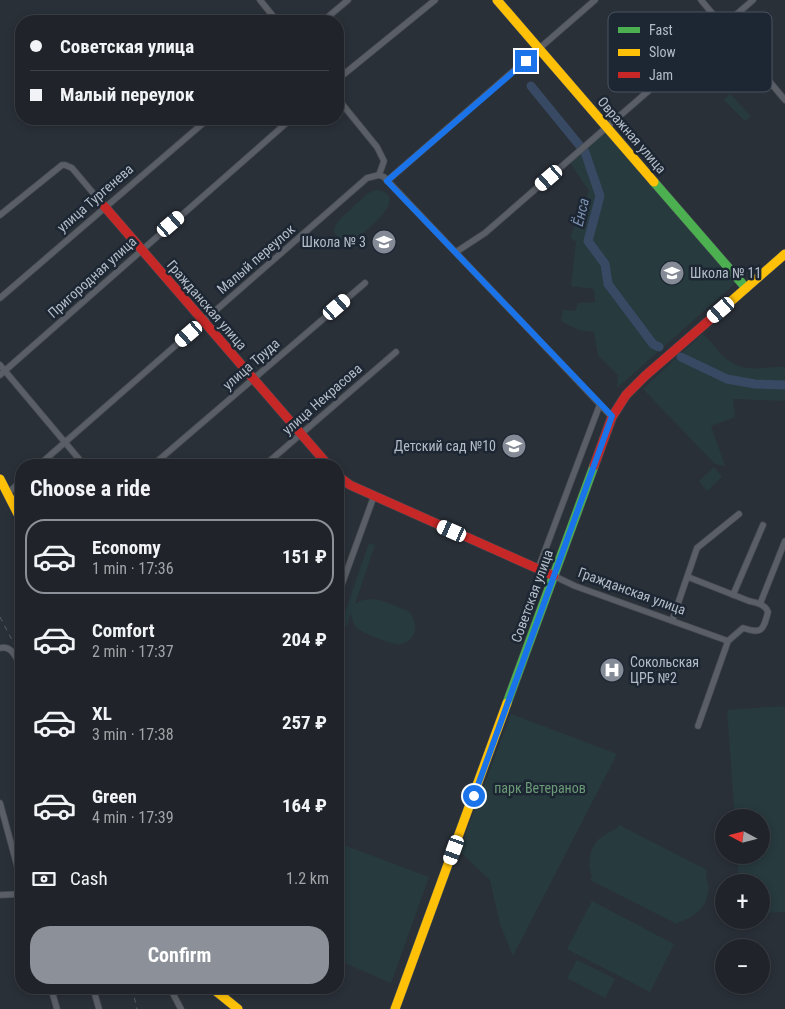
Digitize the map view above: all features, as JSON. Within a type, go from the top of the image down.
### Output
[{"type":"street","points":[[260,0],[271,15]]},
{"type":"street","points":[[330,15],[348,0]]},
{"type":"street","points":[[344,74],[435,0]]},
{"type":"street","name":"Овражная улица","points":[[497,0],[746,288]]},
{"type":"street","points":[[387,181],[595,0]]},
{"type":"street","points":[[701,0],[710,12]]},
{"type":"street","points":[[739,12],[753,0]]},
{"type":"street","points":[[772,85],[785,100]]},
{"type":"street","points":[[456,252],[485,233],[647,92]]},
{"type":"street","points":[[344,106],[378,147],[384,161],[379,175],[456,252],[612,416]]},
{"type":"street","name":"улица Тургенева","points":[[0,298],[104,206],[201,125]]},
{"type":"street","name":"Пригородная улица","points":[[2,374],[285,125]]},
{"type":"street","name":"Гражданская улица","points":[[0,215],[59,166],[65,164],[72,168],[323,459]]},
{"type":"street","name":"Малый переулок","points":[[46,459],[368,178],[379,175]]},
{"type":"street","name":"Советская улица","points":[[395,1009],[612,416],[626,395],[645,376],[785,254]]},
{"type":"street","name":"улица Труда","points":[[160,459],[365,283]]},
{"type":"street","name":"улица Некрасова","points":[[272,459],[396,352]]},
{"type":"street","points":[[0,366],[2,374],[79,459]]},
{"type":"street","name":"Советская улица","points":[[538,569],[600,404]]},
{"type":"street","points":[[0,479],[15,508]]},
{"type":"street","name":"Гражданская улица","points":[[344,481],[350,486],[575,586],[728,641]]},
{"type":"street","points":[[8,493],[15,487]]},
{"type":"street","points":[[344,578],[374,496]]},
{"type":"street","points":[[672,621],[697,548],[739,514]]},
{"type":"street","points":[[734,595],[763,525]]},
{"type":"street","points":[[760,604],[785,541]]},
{"type":"street","points":[[688,578],[760,604],[768,612],[762,630],[756,632],[743,628],[728,641],[698,726]]},
{"type":"street","points":[[0,648],[10,649],[15,657]]},
{"type":"street","points":[[0,803],[15,858]]},
{"type":"street","points":[[0,896],[15,895]]},
{"type":"street","points":[[53,994],[57,1009]]},
{"type":"street","points":[[94,994],[99,1009]]},
{"type":"street","points":[[173,994],[181,1009]]},
{"type":"street","points":[[219,994],[238,1009]]},
{"type":"green space","points":[[730,94],[751,116],[745,121],[724,100]]},
{"type":"green space","points":[[607,127],[739,280],[617,388],[618,375],[598,355],[594,332],[579,330],[561,321],[563,310],[575,311],[578,303],[595,302],[594,289],[571,286],[576,242],[570,237],[589,191],[569,161]]},
{"type":"green space","points":[[377,190],[386,194],[390,199],[388,207],[382,215],[353,241],[347,243],[339,240],[334,232],[338,221],[368,193]]},
{"type":"green space","points":[[702,334],[724,357],[739,366],[746,368],[785,367],[785,401],[733,399],[735,417],[711,426],[725,466],[715,464],[643,389]]},
{"type":"green space","points":[[714,467],[722,477],[707,491],[699,481]]},
{"type":"green space","points":[[369,543],[375,545],[355,604],[368,599],[374,599],[408,611],[414,620],[415,630],[413,635],[406,642],[400,644],[391,643],[360,630],[353,621],[351,613],[347,626],[344,625],[344,615]]},
{"type":"green space","points":[[785,706],[785,912],[770,913],[770,874],[738,874],[738,864],[770,864],[770,809],[734,809],[727,710]]},
{"type":"green space","name":"парк Ветеранов","points":[[511,714],[617,754],[513,956],[500,924],[490,880],[459,851]]},
{"type":"green space","points":[[619,825],[707,870],[707,899],[701,909],[677,924],[590,880],[592,876],[590,858],[593,847],[601,837]]},
{"type":"green space","points":[[344,845],[429,877],[391,983],[344,963]]},
{"type":"green space","points":[[592,901],[674,944],[650,992],[567,949]]},
{"type":"green space","points":[[577,960],[615,979],[605,998],[567,978]]},
{"type":"waterway","name":"Ёнса","points":[[531,86],[580,146]]},
{"type":"waterway","name":"Ёнса","points":[[585,152],[600,196],[588,241],[605,264],[608,284],[653,344],[659,347]]},
{"type":"waterway","name":"Ёнса","points":[[681,357],[727,379],[755,384],[785,385]]},
{"type":"railway","points":[[0,617],[15,646]]},
{"type":"railway","points":[[133,994],[137,1009]]},
{"type":"traffic: fast","points":[[654,182],[746,288]]},
{"type":"traffic: fast","points":[[507,703],[594,466]]},
{"type":"traffic: slow","points":[[497,0],[654,182]]},
{"type":"traffic: slow","points":[[721,310],[785,254]]},
{"type":"traffic: slow","points":[[0,479],[15,508]]},
{"type":"traffic: slow","points":[[395,1009],[507,703]]},
{"type":"traffic: slow","points":[[219,994],[238,1009]]},
{"type":"traffic: jam","points":[[104,206],[323,459]]},
{"type":"traffic: jam","points":[[594,466],[612,417],[626,395],[721,310]]},
{"type":"traffic: jam","points":[[344,480],[350,485],[554,576]]},
{"type":"place","name":"Школа № 3","points":[[384,242]]},
{"type":"place","name":"Школа № 11","points":[[672,273]]},
{"type":"place","name":"Детский сад №10","points":[[514,446]]},
{"type":"place","name":"Сокольская ЦРБ №2","points":[[612,670]]},
{"type":"route","points":[[474,796],[612,416],[387,181],[526,61]]}]
